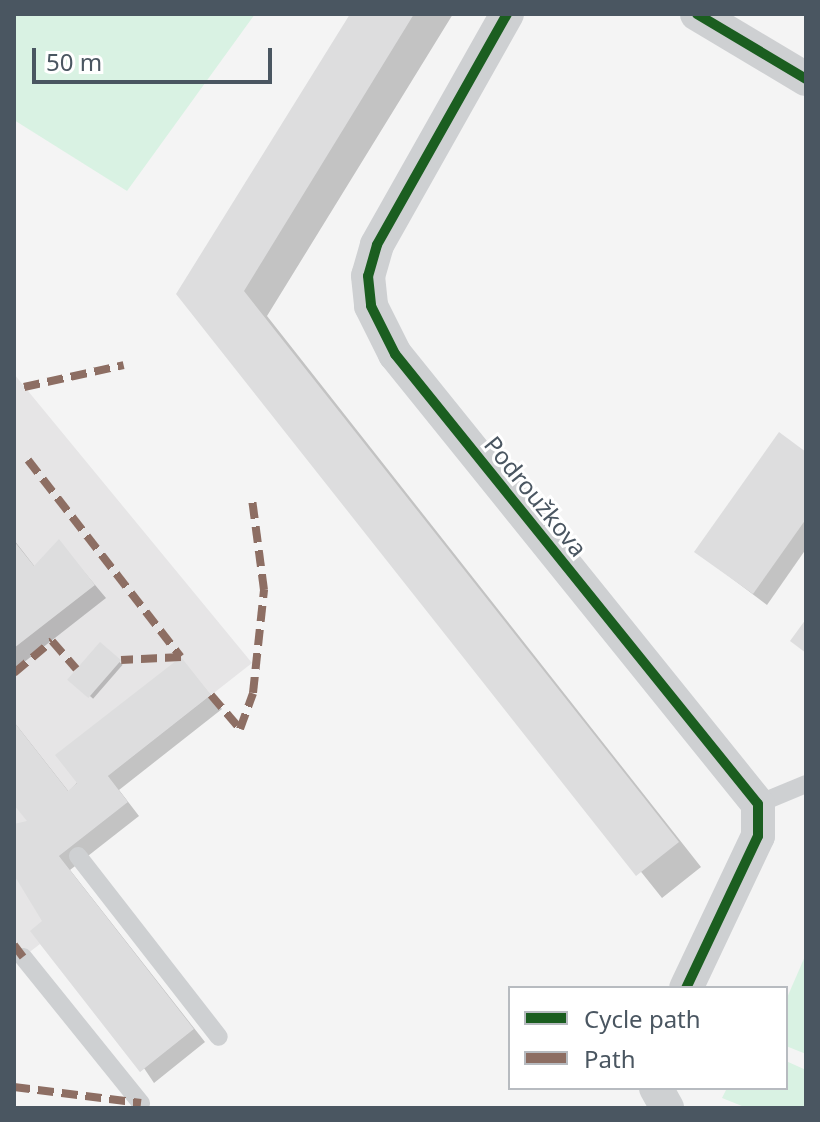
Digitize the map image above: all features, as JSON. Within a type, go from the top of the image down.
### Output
[{"type":"street","name":"Podroužkova","points":[[507,14],[377,245],[368,276],[371,306],[395,354],[758,804]]},
{"type":"street","points":[[697,14],[806,79]]},
{"type":"street","points":[[687,986],[758,836],[758,804]]},
{"type":"street","points":[[657,1090],[667,1108]]},
{"type":"lane","points":[[758,804],[806,784]]},
{"type":"lane","points":[[78,856],[219,1037]]},
{"type":"lane","points":[[23,957],[141,1103]]},
{"type":"shaded area","points":[[14,374],[252,663],[108,776],[128,802],[59,856],[194,1029],[140,1072],[40,944],[14,964]]},
{"type":"green space","points":[[14,14],[255,14],[127,191],[14,120]]},
{"type":"green space","points":[[806,954],[806,1054],[788,1047],[788,995]]},
{"type":"green space","points":[[788,1062],[806,1070],[806,1108],[747,1108],[722,1098],[726,1090],[788,1090]]},
{"type":"building","points":[[350,14],[414,14],[244,291],[679,842],[636,876],[176,294]]},
{"type":"building","points":[[779,432],[806,452],[806,519],[753,594],[694,552]]},
{"type":"building","points":[[59,539],[95,585],[14,648],[14,541],[34,566]]},
{"type":"building","points":[[806,619],[806,653],[790,641]]},
{"type":"building","points":[[100,642],[121,660],[88,698],[67,680]]},
{"type":"building","points":[[181,657],[211,695],[108,776],[128,802],[59,856],[194,1029],[140,1072],[30,931],[42,921],[14,875],[14,824],[27,821],[14,805],[14,722],[68,791],[77,783],[55,755]]},
{"type":"marked path","points":[[24,387],[124,365]]},
{"type":"marked path","points":[[28,460],[181,657],[121,660]]},
{"type":"marked path","points":[[211,695],[240,729],[253,693],[264,590],[252,499]]},
{"type":"marked path","points":[[14,673],[52,641],[76,669]]},
{"type":"marked path","points":[[14,945],[23,957]]},
{"type":"marked path","points":[[14,1087],[141,1103]]},
{"type":"cycle path","points":[[507,14],[377,245],[368,276],[371,306],[395,354],[758,804],[758,836],[687,986]]},
{"type":"cycle path","points":[[697,14],[806,79]]}]
